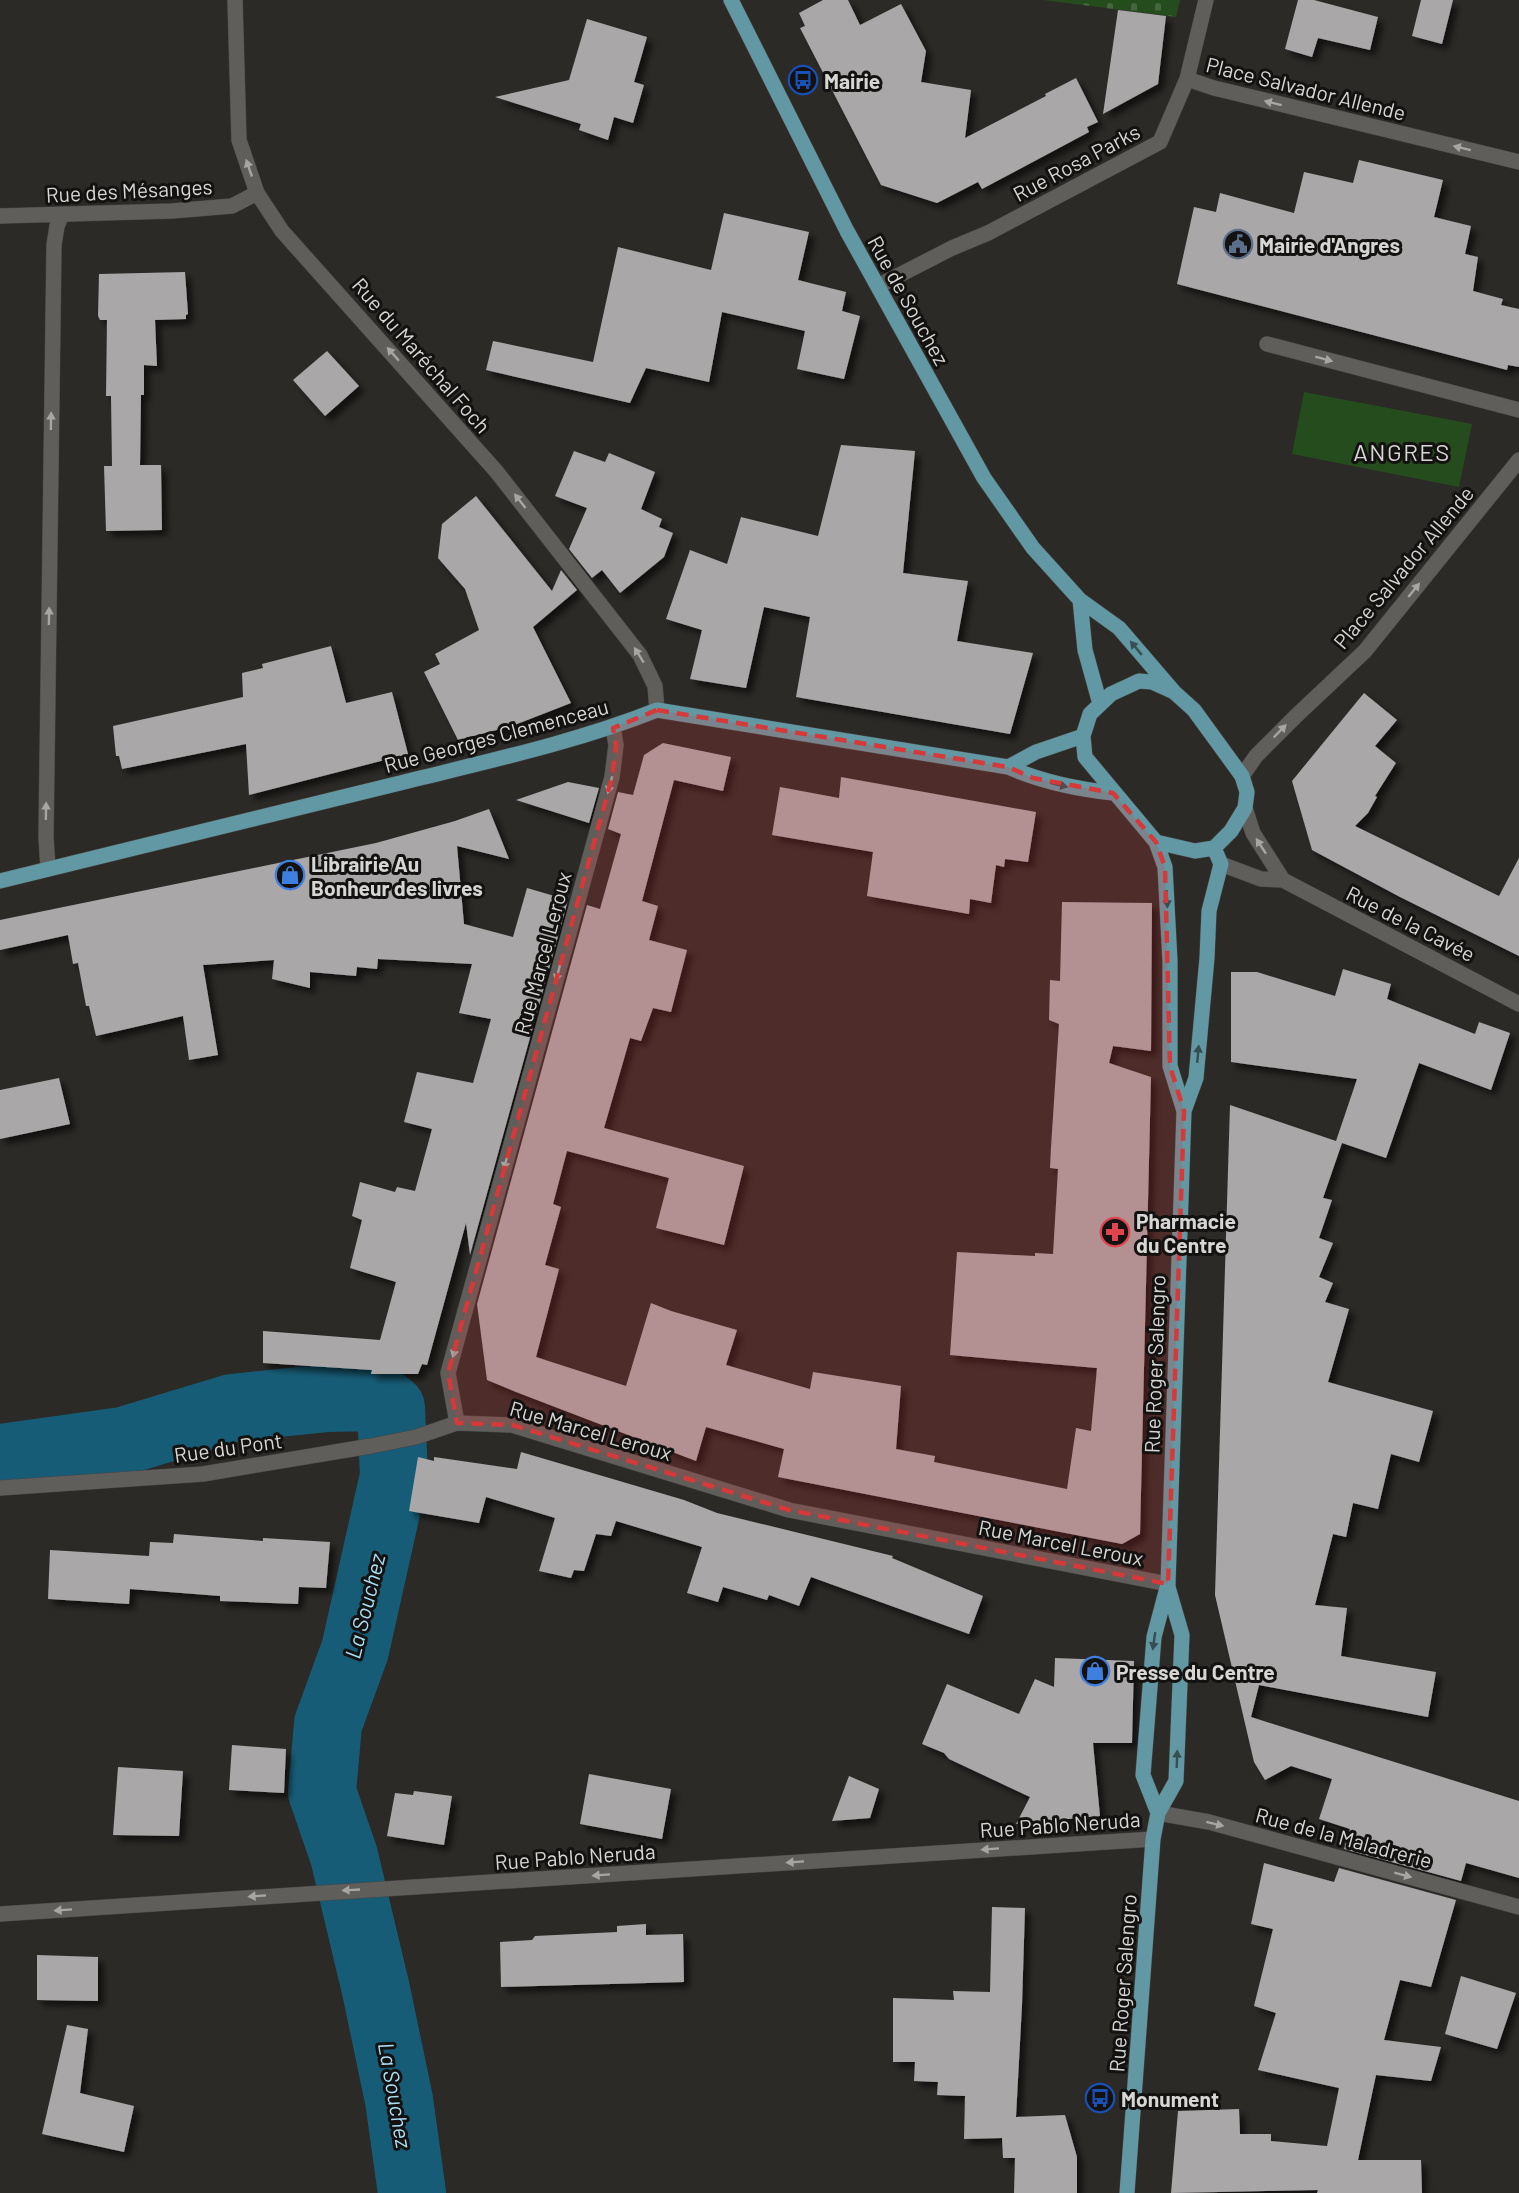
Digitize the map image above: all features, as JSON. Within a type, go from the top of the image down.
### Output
[{"type":"main road","name":"Rue de Souchez","points":[[731,0],[842,221],[984,478],[1033,549],[1080,600],[1119,628],[1174,692]]},
{"type":"main road","points":[[1080,600],[1085,650],[1100,704]]},
{"type":"main road","points":[[1139,681],[1152,682],[1174,692],[1194,710],[1242,776],[1247,792],[1245,808],[1231,831],[1214,848],[1195,851],[1156,842],[1113,793],[1086,757],[1083,736],[1090,714],[1111,694],[1139,681]]},
{"type":"main road","name":"Rue Georges Clemenceau","points":[[0,881],[448,771],[613,728],[657,710]]},
{"type":"main road","points":[[657,710],[1008,767],[1033,778],[1081,790],[1113,793]]},
{"type":"main road","points":[[1008,767],[1036,752],[1083,736]]},
{"type":"main road","name":"Rue Roger Salengro","points":[[1156,842],[1165,867],[1170,961],[1170,1066],[1184,1111]]},
{"type":"main road","points":[[1214,848],[1221,864]]},
{"type":"main road","name":"Rue Roger Salengro","points":[[1158,1813],[1143,1774],[1154,1637],[1168,1584],[1184,1111],[1196,1078],[1209,911],[1221,864]]},
{"type":"main road","name":"Rue Roger Salengro","points":[[1127,2193],[1153,1839],[1158,1813],[1176,1781],[1182,1635],[1168,1584]]},
{"type":"street","name":"Rue du Maréchal Foch","points":[[235,0],[239,140],[257,193],[282,231],[496,471],[640,655],[655,686],[657,710]]},
{"type":"street","name":"Rue Rosa Parks","points":[[878,286],[952,248],[988,233],[1160,142],[1187,79],[1206,0]]},
{"type":"street","name":"Place Salvador Allende","points":[[1187,79],[1214,88],[1519,162]]},
{"type":"street","name":"Rue des Mésanges","points":[[0,216],[232,206],[257,193]]},
{"type":"street","points":[[48,869],[46,837],[54,245],[57,226],[62,215]]},
{"type":"street","points":[[1267,344],[1519,410]]},
{"type":"street","name":"Place Salvador Allende","points":[[1242,776],[1256,756],[1365,651],[1519,460]]},
{"type":"street","name":"Rue Marcel Leroux","points":[[613,728],[616,744],[612,777],[448,1373],[457,1423],[512,1425],[789,1510],[1168,1584]]},
{"type":"street","name":"Rue de la Cavée","points":[[1245,808],[1253,833],[1283,880]]},
{"type":"street","name":"Rue de la Cavée","points":[[1221,864],[1261,879],[1283,880],[1519,1004]]},
{"type":"street","name":"Rue du Pont","points":[[0,1488],[203,1474],[416,1437],[457,1423]]},
{"type":"street","name":"Rue de la Maladrerie","points":[[1158,1813],[1209,1822],[1519,1907]]},
{"type":"street","name":"Rue Pablo Neruda","points":[[0,1914],[1153,1839]]},
{"type":"highlighted area","points":[[657,710],[1008,767],[1033,778],[1113,793],[1156,842],[1165,867],[1170,1066],[1184,1111],[1168,1584],[789,1510],[512,1425],[457,1423],[448,1373],[612,777],[616,745],[613,728]]},
{"type":"green space","points":[[1043,0],[1180,0],[1176,17]]},
{"type":"green space","points":[[1304,392],[1472,424],[1459,487],[1292,454]]},
{"type":"building","points":[[823,0],[848,0],[860,25],[901,4],[926,51],[921,82],[971,90],[965,138],[1076,78],[1098,122],[1087,127],[1089,132],[982,189],[978,182],[937,203],[881,185],[800,28],[805,26],[799,13]]},
{"type":"building","points":[[1298,0],[1314,0],[1378,17],[1370,50],[1318,38],[1312,57],[1285,49]]},
{"type":"building","points":[[1421,0],[1453,0],[1442,44],[1412,36]]},
{"type":"building","points":[[1118,10],[1166,16],[1158,84],[1103,114]]},
{"type":"building","points":[[587,19],[647,37],[634,82],[644,85],[633,123],[614,117],[608,140],[579,130],[581,124],[495,97],[569,80]]},
{"type":"building","points":[[1359,160],[1443,180],[1434,217],[1471,226],[1465,254],[1478,257],[1473,291],[1503,299],[1501,305],[1519,309],[1519,367],[1508,365],[1507,370],[1177,284],[1194,207],[1216,212],[1220,193],[1294,213],[1304,172],[1353,183]]},
{"type":"building","points":[[724,213],[809,232],[798,280],[846,292],[842,311],[860,316],[844,379],[797,369],[805,331],[722,312],[709,382],[646,368],[630,403],[486,370],[493,341],[593,362],[618,247],[711,270]]},
{"type":"building","points":[[185,272],[188,314],[186,319],[155,320],[157,366],[144,365],[144,395],[141,395],[140,465],[161,465],[162,530],[106,531],[104,466],[112,466],[111,396],[106,396],[107,320],[100,320],[98,316],[99,274]]},
{"type":"building","points":[[327,351],[359,386],[325,416],[293,380]]},
{"type":"building","points":[[841,445],[915,451],[903,573],[968,581],[957,641],[1033,653],[1010,734],[796,697],[810,617],[764,607],[746,688],[690,679],[702,630],[666,619],[690,550],[727,564],[741,517],[818,536]]},
{"type":"building","points":[[574,451],[605,462],[609,453],[655,472],[641,509],[662,519],[659,527],[673,533],[664,557],[620,593],[602,570],[592,578],[569,549],[587,508],[555,496]]},
{"type":"building","points":[[476,496],[552,591],[561,570],[577,590],[533,627],[571,703],[512,726],[458,740],[424,672],[440,664],[435,654],[479,630],[465,589],[438,558],[442,524]]},
{"type":"building","points":[[331,646],[346,703],[392,692],[408,754],[249,795],[246,744],[122,769],[119,756],[116,756],[113,726],[243,697],[242,673],[263,668],[262,664]]},
{"type":"building","points":[[1364,693],[1397,720],[1375,746],[1396,763],[1375,796],[1377,797],[1368,813],[1355,826],[1499,896],[1519,858],[1519,956],[1312,850],[1292,781]]},
{"type":"building","points":[[663,743],[731,757],[723,791],[674,780],[642,901],[658,906],[649,940],[687,950],[671,1012],[653,1008],[641,1041],[630,1038],[604,1128],[744,1166],[724,1245],[656,1228],[669,1178],[567,1151],[553,1204],[561,1207],[545,1265],[559,1269],[536,1357],[626,1386],[651,1303],[737,1330],[726,1365],[810,1389],[813,1372],[901,1386],[896,1449],[935,1456],[934,1462],[1067,1489],[1076,1428],[1091,1431],[1097,1368],[950,1355],[957,1252],[1035,1256],[1035,1253],[1053,1254],[1058,1169],[1050,1168],[1059,1024],[1049,1020],[1050,980],[1060,981],[1062,902],[1152,903],[1151,1051],[1113,1046],[1109,1063],[1151,1077],[1140,1534],[1122,1544],[778,1477],[784,1449],[706,1427],[696,1461],[487,1380],[477,1304],[587,905],[600,909],[621,834],[608,829],[618,792],[633,795],[644,755]]},
{"type":"building","points":[[841,777],[1036,812],[1028,862],[1005,859],[1004,867],[996,865],[991,903],[970,899],[969,914],[867,896],[873,852],[772,835],[780,787],[839,798]]},
{"type":"building","points":[[568,782],[599,788],[589,823],[516,800]]},
{"type":"building","points":[[489,809],[509,859],[457,846],[464,924],[513,937],[527,888],[568,900],[470,1255],[466,1223],[427,1365],[422,1364],[418,1374],[371,1374],[372,1370],[263,1363],[263,1331],[380,1340],[396,1282],[350,1268],[362,1220],[352,1216],[360,1182],[395,1192],[397,1187],[415,1191],[432,1129],[404,1122],[417,1072],[473,1083],[491,1019],[459,1013],[472,964],[378,959],[377,969],[357,967],[356,976],[310,972],[310,988],[272,979],[274,960],[203,965],[218,1055],[189,1060],[183,1016],[96,1036],[89,1006],[86,1006],[78,963],[73,964],[68,935],[0,950],[0,920],[376,843]]},
{"type":"building","points":[[1343,969],[1391,984],[1387,999],[1475,1034],[1479,1022],[1510,1033],[1491,1090],[1419,1063],[1386,1158],[1342,1143],[1323,1198],[1332,1200],[1319,1238],[1333,1243],[1319,1277],[1333,1283],[1325,1302],[1349,1309],[1328,1382],[1433,1411],[1419,1462],[1391,1454],[1378,1509],[1353,1503],[1346,1537],[1333,1534],[1315,1605],[1347,1608],[1341,1656],[1436,1672],[1428,1717],[1259,1685],[1251,1717],[1519,1801],[1519,1878],[1466,1863],[1461,1881],[1344,1849],[1350,1829],[1319,1819],[1332,1779],[1291,1766],[1265,1780],[1254,1762],[1215,1595],[1230,1105],[1336,1141],[1357,1079],[1231,1062],[1231,972],[1257,972],[1335,996]]},
{"type":"building","points":[[59,1078],[70,1124],[0,1139],[0,1090]]},
{"type":"building","points":[[521,1452],[684,1500],[717,1513],[893,1556],[892,1558],[983,1596],[969,1634],[811,1577],[799,1606],[769,1595],[767,1600],[723,1587],[718,1602],[687,1593],[702,1547],[616,1521],[611,1536],[596,1534],[584,1571],[574,1570],[571,1578],[539,1571],[555,1518],[486,1497],[479,1523],[409,1511],[418,1457],[434,1461],[434,1457],[517,1469]]},
{"type":"building","points":[[174,1534],[263,1541],[263,1538],[330,1542],[326,1588],[299,1587],[298,1604],[220,1601],[220,1596],[130,1589],[129,1604],[48,1599],[50,1550],[149,1556],[150,1542],[173,1543]]},
{"type":"building","points":[[1055,1658],[1134,1661],[1132,1743],[1093,1743],[1100,1816],[1016,1824],[1030,1797],[922,1744],[947,1684],[1019,1714],[1035,1679],[1054,1687]]},
{"type":"building","points":[[232,1745],[286,1749],[284,1793],[229,1790]]},
{"type":"building","points":[[118,1767],[183,1771],[179,1836],[113,1835]]},
{"type":"building","points":[[589,1774],[671,1789],[662,1839],[580,1824]]},
{"type":"building","points":[[849,1776],[879,1789],[870,1818],[832,1821]]},
{"type":"building","points":[[414,1791],[452,1796],[444,1845],[387,1836],[395,1793],[413,1795]]},
{"type":"building","points":[[1264,1863],[1334,1882],[1339,1868],[1456,1900],[1431,1987],[1400,1980],[1384,2040],[1441,2047],[1431,2081],[1376,2075],[1358,2160],[1421,2160],[1422,2193],[1317,2193],[1318,2190],[1171,2193],[1178,2111],[1239,2109],[1240,2134],[1271,2134],[1271,2141],[1327,2146],[1339,2088],[1258,2070],[1276,2013],[1254,2006],[1273,1929],[1251,1924]]},
{"type":"building","points":[[992,1907],[1025,1908],[1016,2117],[1065,2115],[1077,2157],[1077,2193],[1014,2193],[1015,2158],[1003,2158],[1002,2138],[964,2139],[965,2096],[937,2095],[938,2082],[914,2081],[915,2062],[893,2062],[893,1998],[954,2000],[953,1991],[990,1992]]},
{"type":"building","points":[[646,1924],[646,1935],[683,1934],[684,1982],[501,1987],[500,1942],[532,1940],[535,1936],[617,1932],[617,1926]]},
{"type":"building","points":[[37,1955],[98,1957],[98,2001],[37,2000]]},
{"type":"building","points":[[1461,1976],[1516,1993],[1497,2049],[1445,2034]]},
{"type":"building","points":[[67,2025],[88,2029],[80,2093],[134,2106],[124,2152],[42,2134]]},
{"type":"waterway","name":"La Souchez","points":[[0,1458],[123,1441],[232,1408],[327,1398],[377,1397],[391,1408],[394,1476],[355,1650],[328,1724],[322,1792],[344,1856],[376,1990],[399,2100],[412,2193]]},
{"type":"place","name":"Mairie","points":[[803,80]]},
{"type":"place","name":"Mairie d'Angres","points":[[1238,244]]},
{"type":"place","name":"Librairie Au Bonheur des livres","points":[[290,875]]},
{"type":"place","name":"Pharmacie du Centre","points":[[1115,1232]]},
{"type":"place","name":"Presse du Centre","points":[[1095,1671]]},
{"type":"place","name":"Monument","points":[[1100,2098]]},
{"type":"district","name":"ANGRES","points":[[1402,451]]}]
